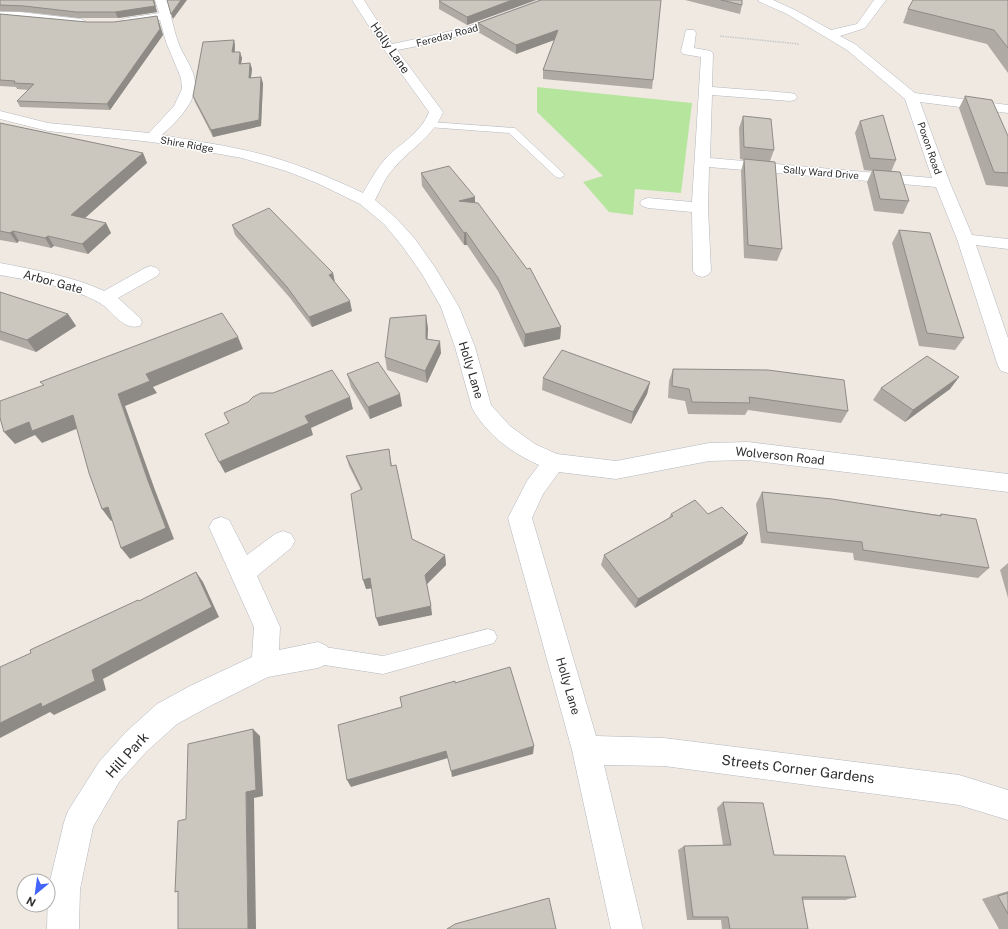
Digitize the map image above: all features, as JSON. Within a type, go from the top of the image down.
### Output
[{"type":"street","points":[[152,138],[176,112],[185,99],[189,88],[188,76],[172,42],[161,0]]},
{"type":"street","name":"Holly Lane","points":[[358,0],[389,48],[436,112],[431,125]]},
{"type":"street","name":"Fereday Road","points":[[389,48],[418,43],[461,32],[513,16],[550,0]]},
{"type":"street","points":[[764,0],[791,12],[851,47],[911,97],[1002,108]]},
{"type":"street","points":[[830,34],[851,30],[861,26],[880,0]]},
{"type":"street","points":[[0,15],[20,15],[96,24]]},
{"type":"street","points":[[116,23],[166,16]]},
{"type":"street","points":[[690,33],[687,51],[707,54],[701,162],[700,208],[702,271]]},
{"type":"street","points":[[704,90],[790,97]]},
{"type":"street","points":[[988,94],[1002,108]]},
{"type":"street","name":"Poxon Road","points":[[911,97],[942,183],[965,239],[1008,366]]},
{"type":"street","name":"Shire Ridge","points":[[0,115],[48,127],[152,138],[244,154],[285,166],[322,180],[366,200]]},
{"type":"street","points":[[366,200],[387,166],[426,132],[431,125]]},
{"type":"street","name":"Sally Ward Drive","points":[[701,162],[942,183]]},
{"type":"street","name":"Holly Lane","points":[[366,200],[390,221],[408,243],[430,273],[450,308],[465,347],[482,408],[502,432],[527,450],[554,462],[535,488],[520,518],[586,750],[627,929]]},
{"type":"street","points":[[648,203],[700,208]]},
{"type":"street","points":[[965,239],[1008,244]]},
{"type":"street","name":"Arbor Gate","points":[[0,269],[79,287],[105,298],[133,322]]},
{"type":"street","points":[[105,298],[150,272]]},
{"type":"street","name":"Wolverson Road","points":[[554,462],[616,470],[709,452],[748,451],[1008,483]]},
{"type":"street","points":[[222,527],[266,627],[265,665]]},
{"type":"street","points":[[243,572],[283,541]]},
{"type":"street","name":"Hill Park","points":[[63,929],[64,889],[79,822],[109,772],[136,742],[166,714],[265,665],[318,656]]},
{"type":"street","name":"Streets Corner Gardens","points":[[586,750],[664,752],[959,790],[1008,805]]},
{"type":"lane","points":[[431,125],[512,130],[560,175]]},
{"type":"lane","points":[[318,656],[383,665],[488,637]]},
{"type":"path","points":[[690,33],[804,44],[817,43],[830,34]]},
{"type":"green space","points":[[537,87],[692,103],[681,193],[635,189],[633,215],[609,212],[583,182],[603,176],[537,112]]},
{"type":"building","points":[[0,0],[153,0],[155,6],[115,12],[76,12],[24,6],[0,5]]},
{"type":"building","points":[[167,0],[181,0],[171,14]]},
{"type":"building","points":[[512,0],[467,17],[439,1]]},
{"type":"building","points":[[541,0],[661,0],[653,80],[543,70],[558,30],[516,45],[478,23]]},
{"type":"building","points":[[721,0],[742,0],[742,5]]},
{"type":"building","points":[[913,0],[1008,0],[1008,48],[994,30],[908,9]]},
{"type":"building","points":[[0,14],[87,22],[114,22],[157,16],[160,29],[107,104],[17,101],[34,84],[14,83],[15,81],[0,80]]},
{"type":"building","points":[[234,40],[232,52],[240,52],[239,64],[250,63],[249,78],[261,77],[259,120],[211,130],[193,96],[203,42]]},
{"type":"building","points":[[965,96],[992,100],[1008,136],[1008,173],[994,172]]},
{"type":"building","points":[[883,115],[896,160],[870,158],[860,121]]},
{"type":"building","points":[[743,116],[771,119],[774,150],[744,147]]},
{"type":"building","points":[[0,123],[143,153],[71,215],[106,223],[82,244],[48,236],[45,238],[13,231],[10,233],[0,231]]},
{"type":"building","points":[[744,159],[775,162],[782,249],[748,245]]},
{"type":"building","points":[[449,166],[475,197],[459,201],[478,203],[527,269],[530,268],[561,327],[525,334],[498,278],[466,232],[464,233],[421,173]]},
{"type":"building","points":[[873,170],[900,172],[909,201],[880,199]]},
{"type":"building","points":[[269,208],[333,273],[329,275],[350,301],[309,317],[287,287],[232,225]]},
{"type":"building","points":[[899,230],[930,233],[964,338],[927,333]]},
{"type":"building","points":[[0,292],[68,314],[27,340],[0,331]]},
{"type":"building","points":[[222,313],[238,337],[146,374],[150,381],[118,394],[166,528],[121,548],[108,507],[102,509],[89,473],[73,415],[32,431],[29,422],[4,432],[0,418],[0,401],[44,385],[40,382]]},
{"type":"building","points":[[426,315],[426,339],[440,341],[425,371],[385,357],[390,318]]},
{"type":"building","points":[[562,350],[650,382],[633,412],[543,378]]},
{"type":"building","points":[[927,356],[959,377],[913,410],[881,388]]},
{"type":"building","points":[[378,362],[400,394],[368,407],[347,374]]},
{"type":"building","points":[[673,369],[768,370],[844,380],[848,411],[749,397],[750,403],[692,402],[689,389],[672,386]]},
{"type":"building","points":[[332,370],[350,397],[305,416],[309,423],[219,462],[205,434],[229,423],[224,413],[248,402],[253,397],[261,393],[273,393]]},
{"type":"building","points":[[389,449],[391,466],[396,465],[412,539],[445,555],[425,575],[431,606],[376,618],[370,578],[363,580],[351,494],[362,489],[346,456]]},
{"type":"building","points":[[762,492],[832,499],[941,516],[941,514],[976,519],[989,568],[863,550],[862,542],[767,532]]},
{"type":"building","points":[[695,500],[708,514],[722,507],[748,533],[638,599],[604,555],[673,516],[671,514]]},
{"type":"building","points":[[196,572],[212,607],[92,670],[95,681],[42,707],[41,703],[0,723],[0,667],[31,653],[30,650],[138,600],[139,601]]},
{"type":"building","points":[[510,667],[534,746],[451,771],[446,751],[347,780],[338,725],[402,707],[400,697]]},
{"type":"building","points":[[253,729],[256,790],[246,792],[248,929],[178,929],[178,891],[175,892],[178,821],[186,819],[188,744]]},
{"type":"building","points":[[723,802],[763,803],[774,855],[845,856],[856,897],[802,897],[808,929],[730,929],[728,917],[693,917],[684,846],[731,845]]},
{"type":"building","points":[[1008,893],[1008,914],[998,896]]},
{"type":"building","points":[[549,898],[556,929],[447,929],[455,924]]}]
